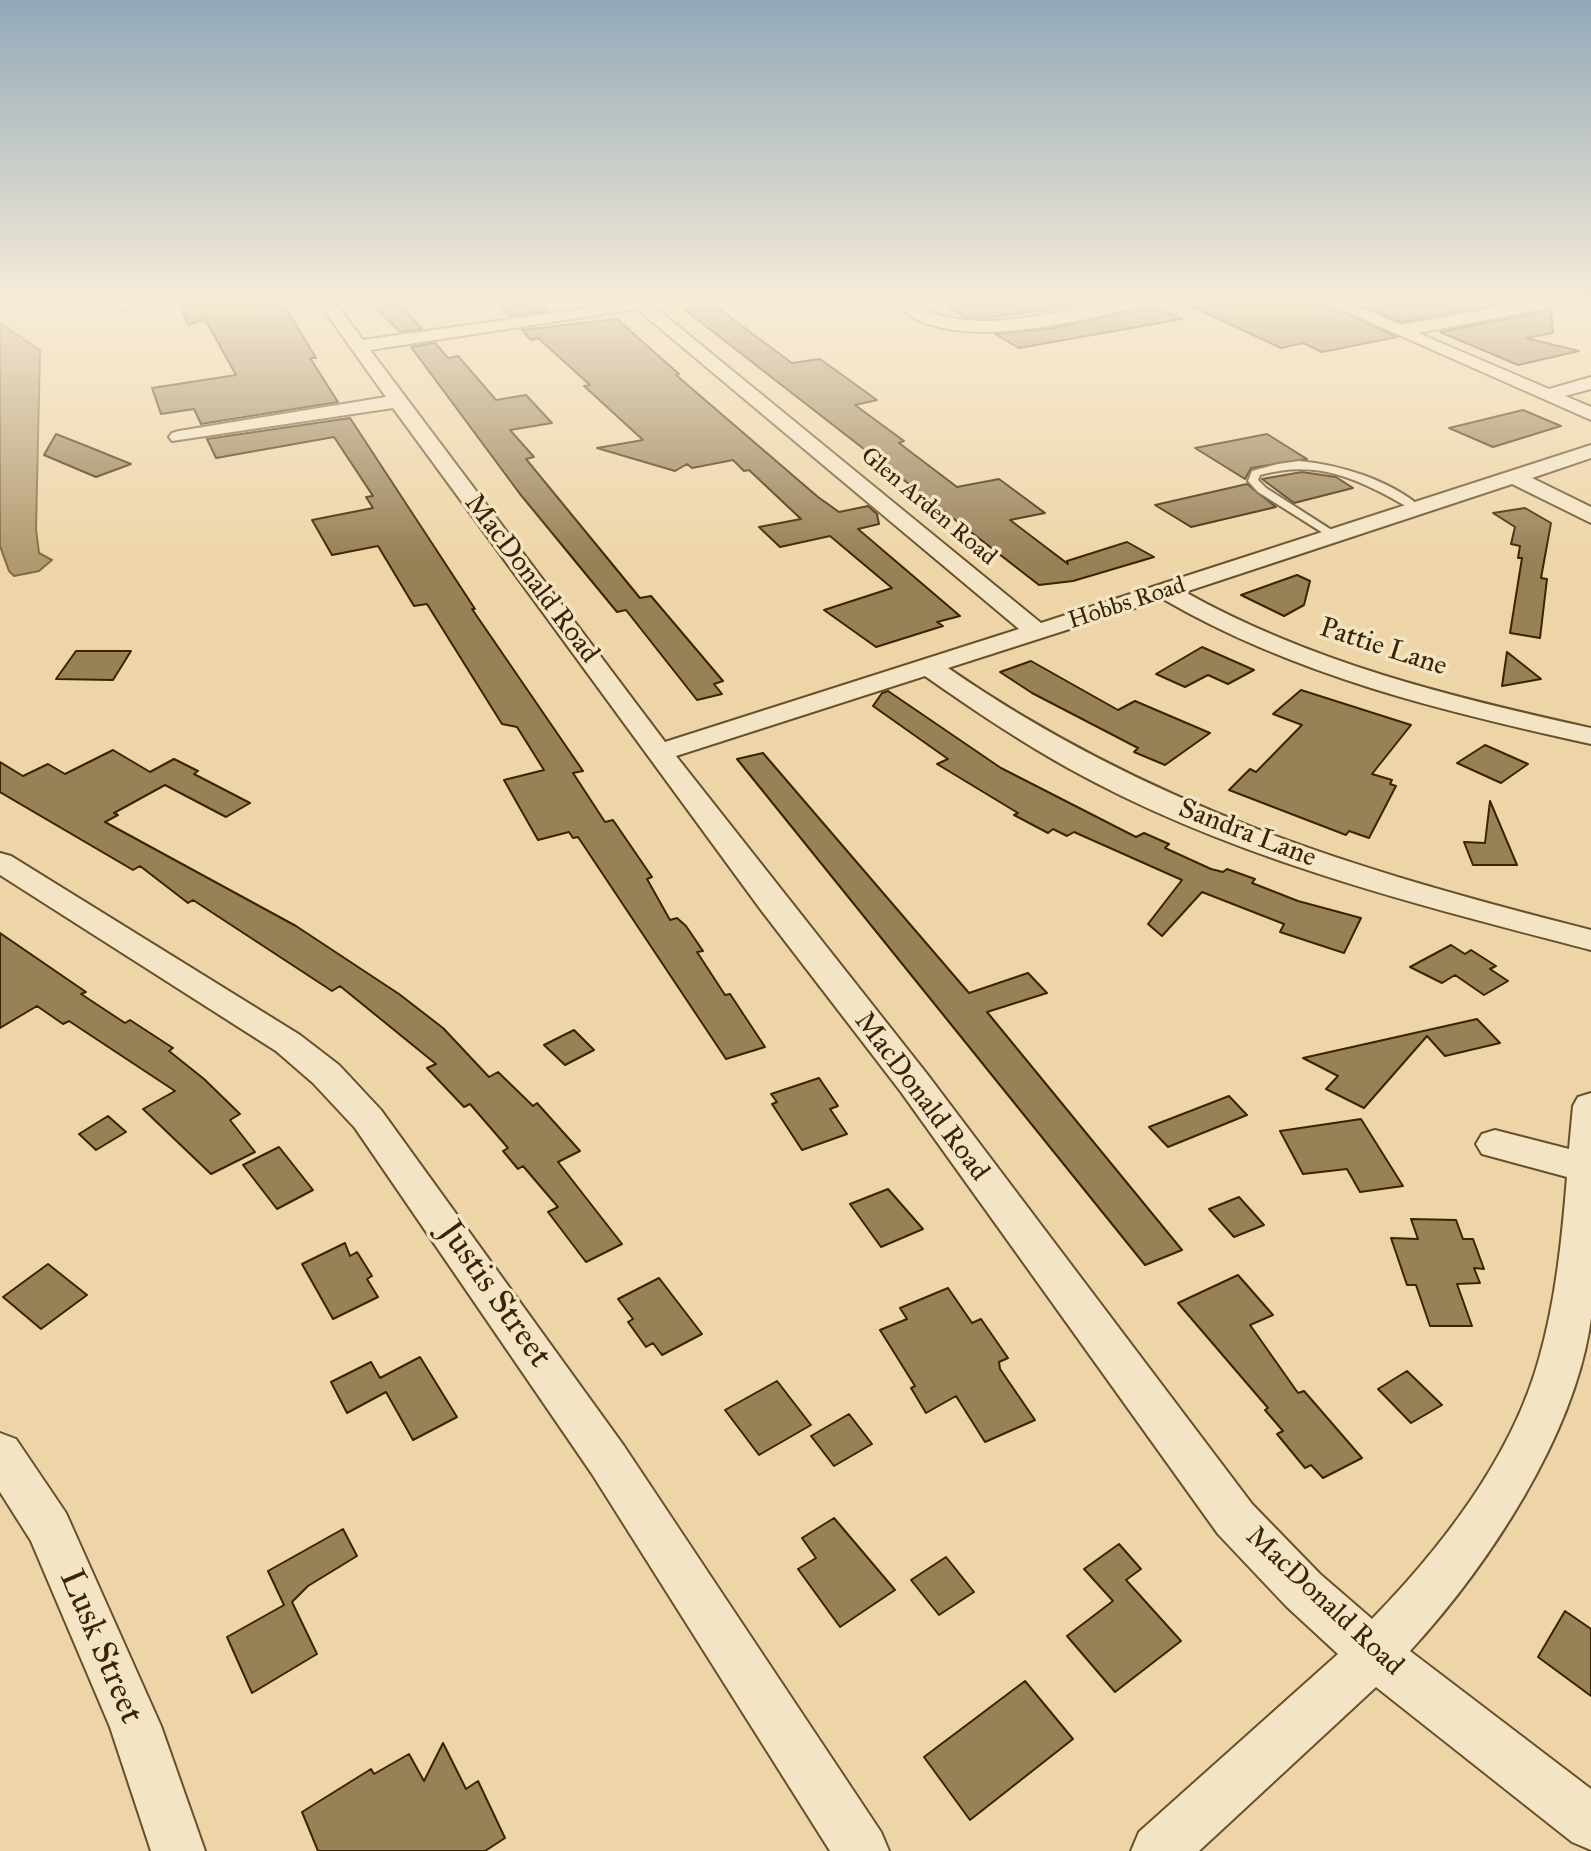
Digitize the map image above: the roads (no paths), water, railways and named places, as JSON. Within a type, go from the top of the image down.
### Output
[{"type":"street","name":"MacDonald Road","points":[[388,386],[772,903],[914,1083],[1235,1519],[1303,1590],[1376,1656],[1591,1823]]},
{"type":"street","name":"Glen Arden Road","points":[[740,386],[1037,632]]},
{"type":"street","points":[[1524,386],[1591,414]]},
{"type":"street","points":[[1547,395],[1579,386]]},
{"type":"street","points":[[179,437],[399,401]]},
{"type":"street","name":"Hobbs Road","points":[[661,752],[1591,451]]},
{"type":"street","points":[[1512,477],[1561,497],[1591,516]]},
{"type":"street","name":"Pattie Lane","points":[[1166,591],[1226,623],[1360,678],[1500,716],[1591,736]]},
{"type":"street","name":"Sandra Lane","points":[[929,667],[1042,742],[1167,804],[1357,874],[1591,940]]},
{"type":"street","name":"Justis Street","points":[[0,862],[264,1026],[326,1074],[368,1119],[608,1460],[862,1851]]},
{"type":"street","points":[[1158,1851],[1376,1656],[1462,1553],[1498,1501],[1537,1423],[1564,1347],[1587,1168],[1591,1106]]},
{"type":"street","points":[[1495,1144],[1587,1168]]},
{"type":"street","name":"Lusk Street","points":[[0,1453],[49,1528],[135,1726],[178,1851]]},
{"type":"lane","points":[[1335,536],[1262,490],[1253,481],[1256,473],[1287,465],[1312,464],[1339,469],[1417,508]]}]
